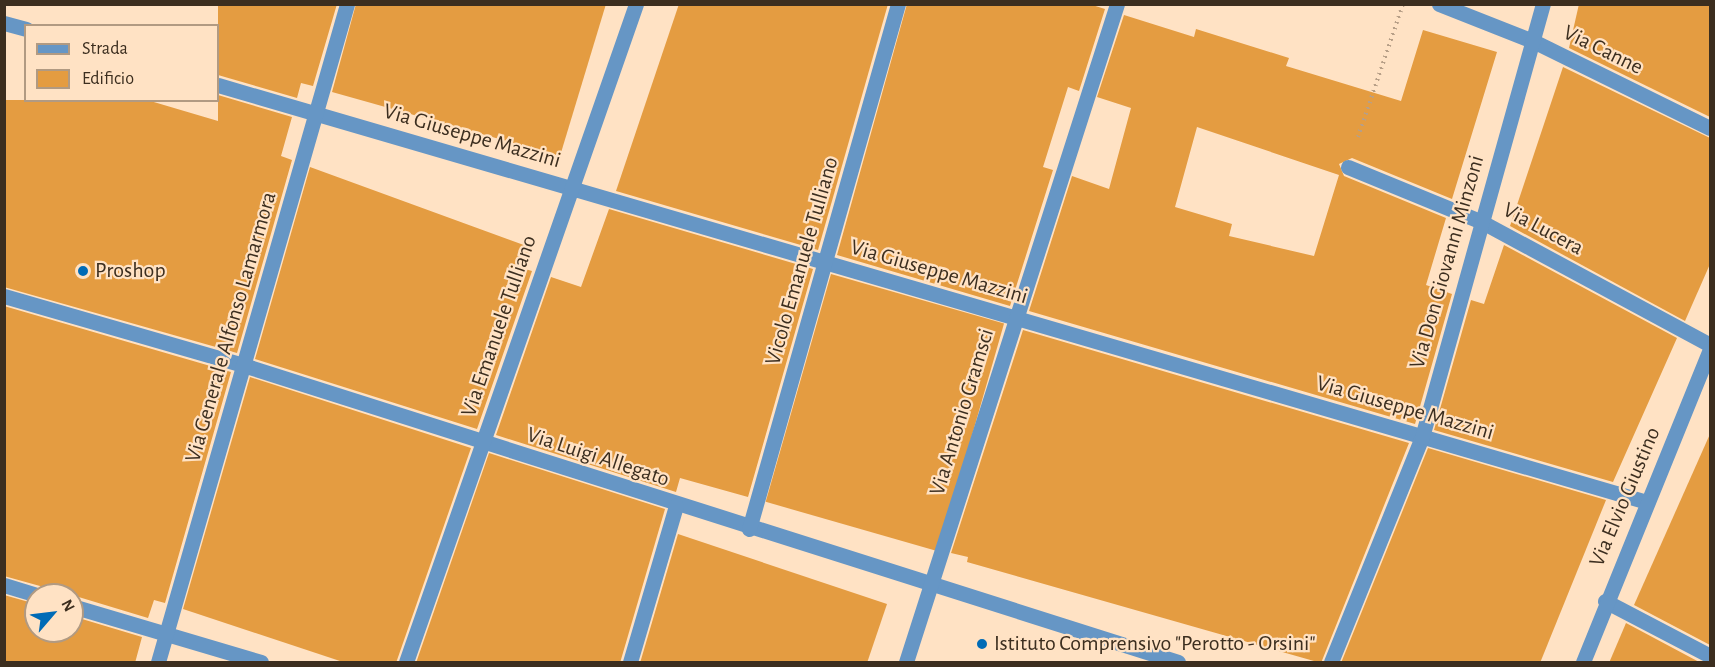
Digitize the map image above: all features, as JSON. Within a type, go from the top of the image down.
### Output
[{"type":"street","name":"Via Generale Alfonso Lamarmora","points":[[158,663],[347,4]]},
{"type":"street","name":"Via Emanuele Tulliano","points":[[406,663],[636,4]]},
{"type":"street","name":"Vicolo Emanuele Tulliano","points":[[749,529],[898,4]]},
{"type":"street","name":"Via Antonio Gramsci","points":[[906,663],[932,588],[1014,317],[1117,4]]},
{"type":"street","name":"Via Canne","points":[[1439,4],[1533,41],[1710,128]]},
{"type":"street","name":"Via Don Giovanni Minzoni","points":[[1331,663],[1422,437],[1543,4]]},
{"type":"street","points":[[4,23],[24,28]]},
{"type":"street","name":"Via Giuseppe Mazzini","points":[[219,85],[1647,502]]},
{"type":"street","name":"Via Lucera","points":[[1348,166],[1482,222],[1710,347]]},
{"type":"street","name":"Via Luigi Allegato","points":[[4,296],[243,365],[932,588],[1178,663]]},
{"type":"street","name":"Via Elvio Giustino","points":[[1583,663],[1605,601],[1710,347]]},
{"type":"street","points":[[630,663],[676,506]]},
{"type":"street","points":[[4,585],[24,591]]},
{"type":"street","points":[[1605,601],[1710,656]]},
{"type":"street","points":[[84,610],[261,663]]},
{"type":"path","points":[[1348,166],[1403,4]]},
{"type":"building","points":[[218,4],[337,4],[313,86],[301,83],[297,98],[219,75]]},
{"type":"building","points":[[356,4],[606,4],[560,156],[332,92]]},
{"type":"building","points":[[679,4],[888,4],[818,250],[616,191]]},
{"type":"building","points":[[907,4],[1089,4],[1105,9],[1079,91],[1068,87],[1043,167],[1053,170],[1010,306],[837,255]]},
{"type":"building","points":[[1579,4],[1710,4],[1710,117],[1569,48]]},
{"type":"building","points":[[1124,15],[1194,37],[1196,29],[1289,58],[1286,66],[1401,101],[1423,30],[1497,52],[1452,199],[1352,158],[1339,164],[1344,176],[1446,218],[1426,285],[1452,294],[1415,424],[1029,311],[1072,176],[1109,189],[1131,108],[1097,97]],"holes":[[[1197,127],[1339,175],[1314,256],[1229,236],[1232,224],[1175,207]]]},
{"type":"building","points":[[1563,67],[1710,138],[1710,264],[1685,321],[1510,226]]},
{"type":"building","points":[[219,95],[292,117],[281,156],[292,160],[237,353],[4,287],[4,100],[154,102],[218,121]]},
{"type":"building","points":[[310,167],[532,248],[525,269],[532,271],[477,429],[255,359]]},
{"type":"building","points":[[609,209],[813,269],[748,497],[680,478],[676,492],[496,435],[551,277],[581,287]]},
{"type":"building","points":[[1504,245],[1677,338],[1613,482],[1434,430],[1471,300],[1484,304]]},
{"type":"building","points":[[831,274],[1004,324],[939,551],[766,502]]},
{"type":"building","points":[[4,306],[231,372],[165,603],[154,600],[148,618],[84,599],[84,583],[29,583],[4,576]]},
{"type":"building","points":[[1023,330],[1409,443],[1321,663],[967,562],[968,557],[951,553]]},
{"type":"building","points":[[250,377],[471,448],[396,663],[346,663],[183,609]]},
{"type":"building","points":[[1710,434],[1710,645],[1634,605]]},
{"type":"building","points":[[1428,448],[1606,500],[1540,663],[1341,663]]},
{"type":"building","points":[[489,453],[665,509],[620,663],[416,663]]},
{"type":"building","points":[[678,534],[887,604],[867,663],[640,663]]},
{"type":"building","points":[[4,595],[24,601],[24,643],[84,643],[84,620],[142,637],[135,663],[4,663]]},
{"type":"building","points":[[1626,623],[1701,663],[1609,663]]},
{"type":"place","name":"Proshop","points":[[83,271]]},
{"type":"place","name":"Istituto Comprensivo \"Perotto - Orsini\"","points":[[982,644]]}]
